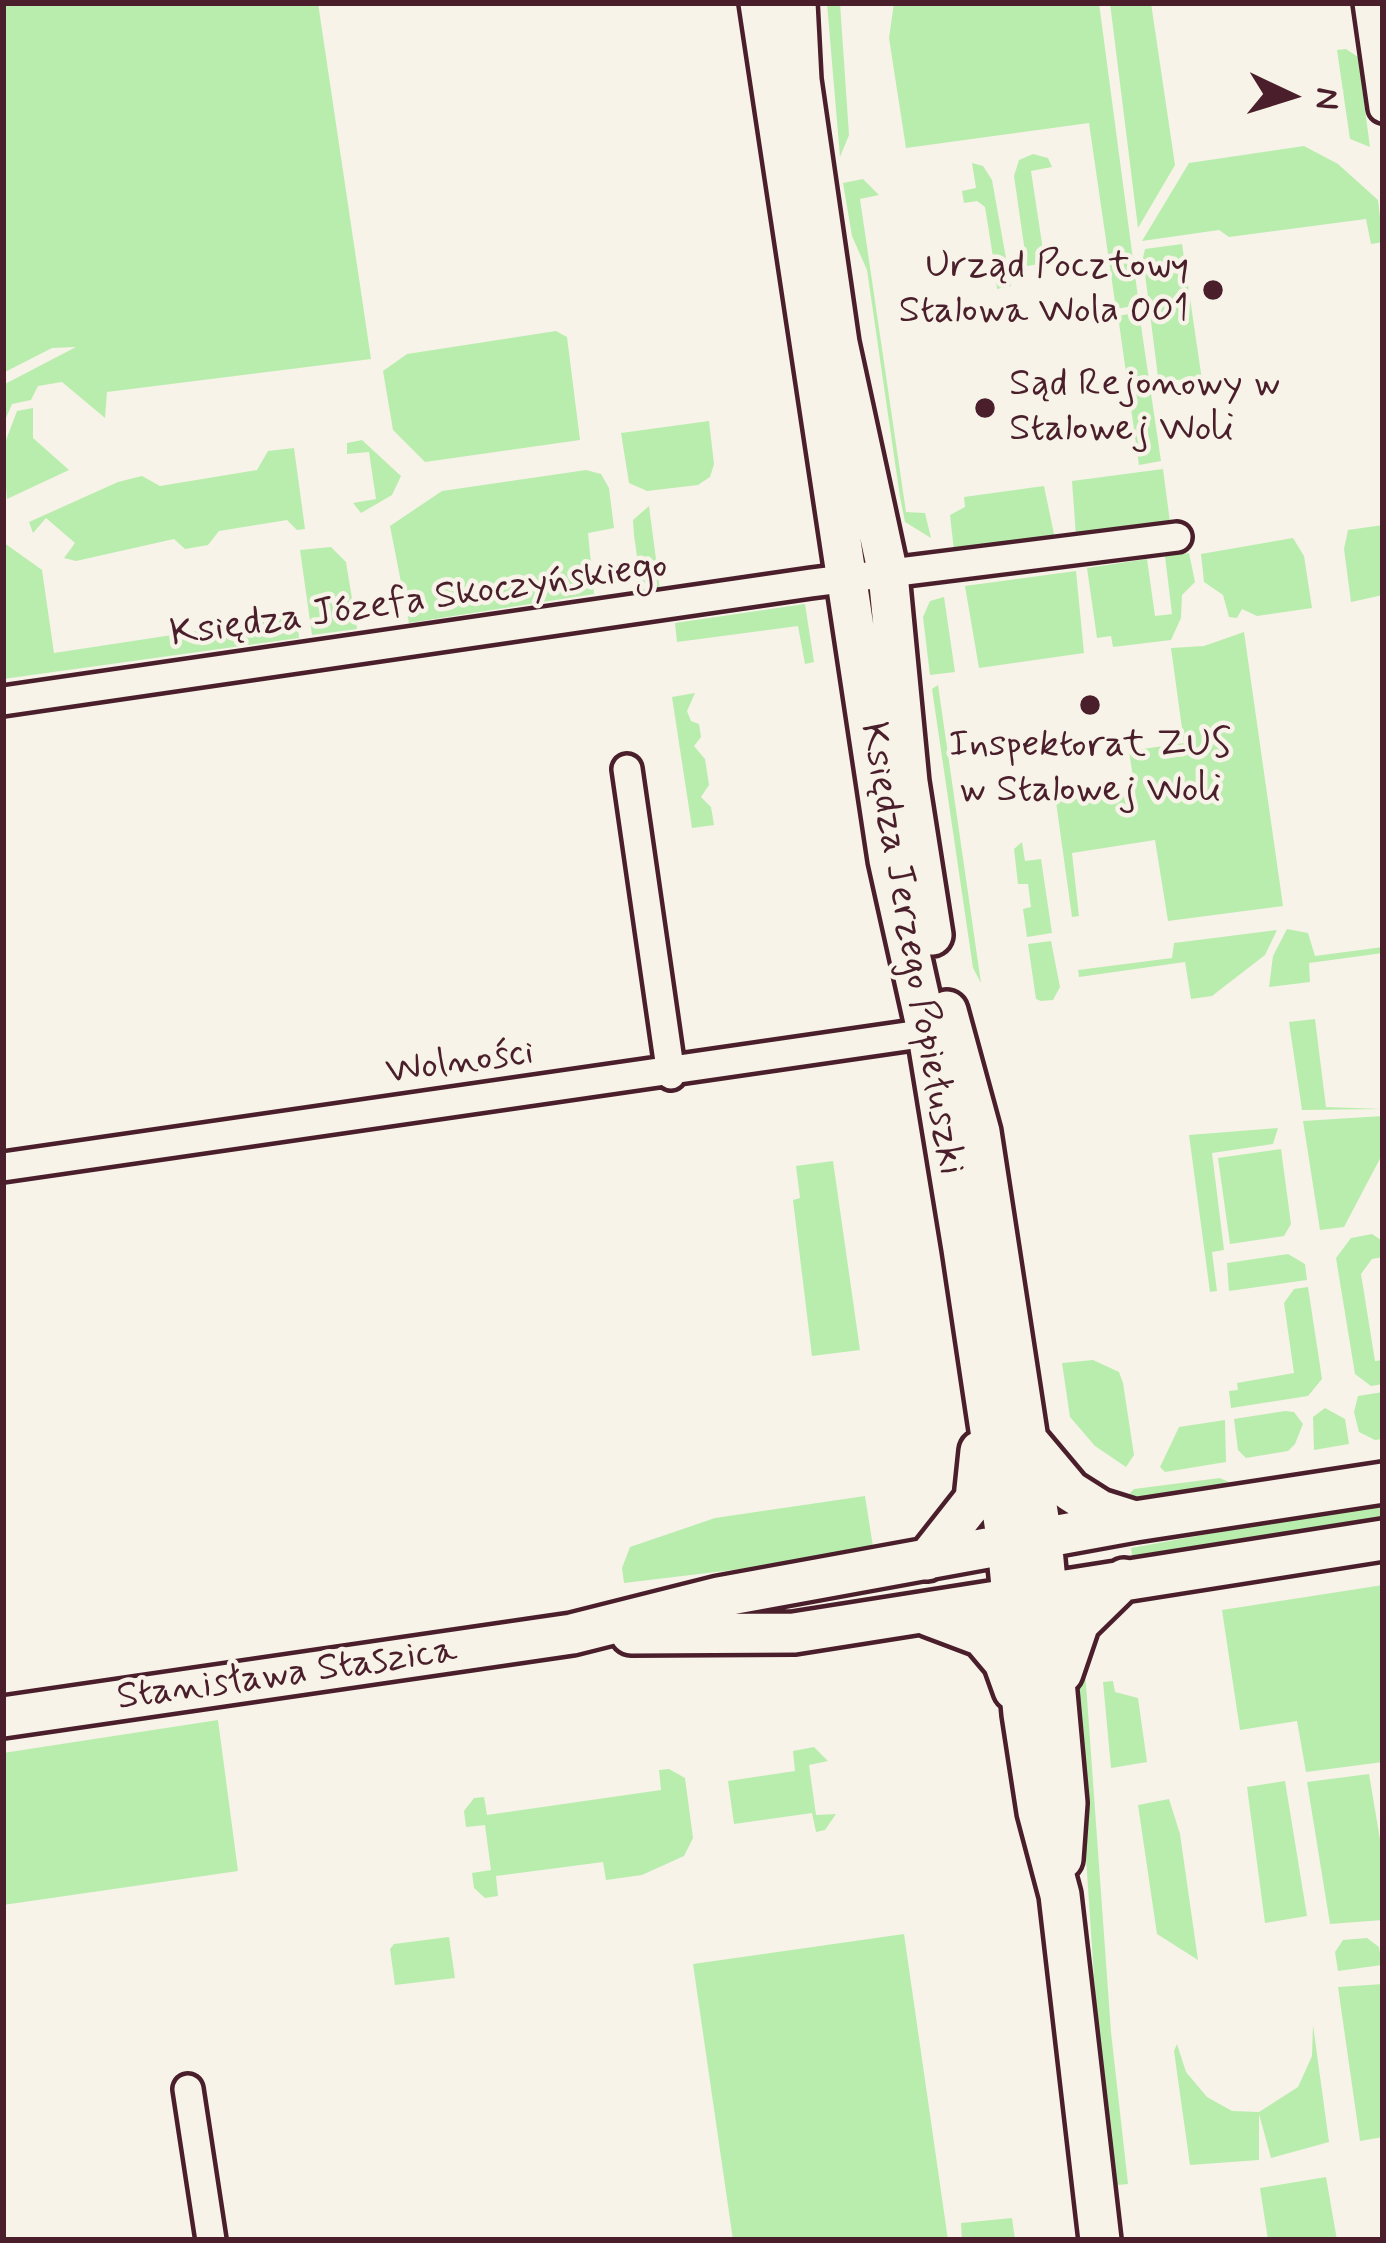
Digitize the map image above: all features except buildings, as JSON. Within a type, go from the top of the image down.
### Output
[{"type":"street","name":"Księdza Jerzego Popiełuszki","points":[[760,3],[889,860],[939,1032],[980,1132],[1024,1434],[1024,1541],[1040,1705],[1066,1803],[1060,1895],[1100,2240]]},
{"type":"street","name":"Księdza Jerzego Popiełuszki","points":[[796,3],[800,80],[838,344],[888,574],[939,1032],[939,1106],[982,1379],[1024,1541]]},
{"type":"street","points":[[1368,3],[1383,108]]},
{"type":"street","name":"Księdza Józefa Skoczyńskiego","points":[[3,701],[846,579],[1177,537]]},
{"type":"street","points":[[627,769],[671,1075]]},
{"type":"street","name":"Wolności","points":[[3,1167],[671,1075],[939,1032]]},
{"type":"street","points":[[882,1042],[907,1058],[939,1106]]},
{"type":"street","points":[[927,1560],[975,1499],[982,1379]]},
{"type":"street","points":[[1024,1434],[1044,1466],[1070,1492],[1100,1510],[1135,1521]]},
{"type":"street","name":"Stanisława Staszica","points":[[3,1717],[572,1634],[719,1597],[1135,1521],[1383,1483]]},
{"type":"street","name":"Stanisława Staszica","points":[[572,1634],[794,1633],[1383,1540]]},
{"type":"street","points":[[918,1614],[963,1625],[982,1636],[1040,1705],[1079,1623],[1124,1579]]},
{"type":"street","points":[[188,2089],[211,2240]]},
{"type":"green space","points":[[3,3],[318,3],[371,359],[107,392],[105,418],[62,382],[38,386],[31,400],[12,404],[3,425],[3,385],[76,347],[52,348],[3,373]]},
{"type":"green space","points":[[827,3],[840,3],[849,135],[840,157]]},
{"type":"green space","points":[[894,3],[1099,3],[1139,305],[1116,309],[1089,123],[906,148],[889,38]]},
{"type":"green space","points":[[1110,3],[1151,3],[1175,165],[1138,228]]},
{"type":"green space","points":[[1346,49],[1358,57],[1370,147],[1350,139],[1337,50]]},
{"type":"green space","points":[[1304,146],[1338,164],[1378,200],[1383,242],[1371,244],[1366,219],[1229,237],[1219,230],[1142,241],[1189,163]]},
{"type":"green space","points":[[1033,154],[1048,158],[1052,167],[1031,171],[1045,263],[1027,266],[1014,176],[1019,160]]},
{"type":"green space","points":[[972,163],[983,166],[992,180],[1011,286],[997,289],[995,271],[1004,269],[1001,257],[993,257],[985,207],[977,201],[964,203],[962,191],[976,188]]},
{"type":"green space","points":[[863,179],[879,195],[860,199],[906,512],[925,513],[931,538],[905,522],[900,497],[867,270],[852,236],[843,183]]},
{"type":"green space","points":[[1182,244],[1202,380],[1191,382],[1158,377],[1143,258],[1145,249]]},
{"type":"green space","points":[[1139,312],[1161,461],[1139,465],[1118,316]]},
{"type":"green space","points":[[556,331],[567,337],[580,440],[425,462],[393,430],[383,371],[407,354]]},
{"type":"green space","points":[[33,408],[33,438],[69,470],[7,499],[3,448],[17,411]]},
{"type":"green space","points":[[709,421],[714,464],[710,477],[698,485],[647,491],[629,483],[621,433]]},
{"type":"green space","points":[[362,440],[401,476],[392,495],[361,513],[353,503],[376,499],[369,452],[347,454],[347,443]]},
{"type":"green space","points":[[294,448],[305,529],[297,530],[287,520],[219,531],[208,545],[185,549],[174,539],[76,561],[64,558],[75,543],[46,518],[33,533],[29,522],[118,482],[142,476],[160,486],[257,470],[268,451]]},
{"type":"green space","points":[[1163,469],[1170,522],[1076,536],[1072,481]]},
{"type":"green space","points":[[586,470],[601,474],[609,488],[614,528],[588,533],[594,594],[409,623],[390,526],[442,491]]},
{"type":"green space","points":[[1044,486],[1055,539],[954,551],[950,515],[965,507],[964,497]]},
{"type":"green space","points":[[649,506],[660,590],[653,591],[640,578],[633,520]]},
{"type":"green space","points":[[1383,525],[1383,595],[1351,602],[1344,549],[1348,530]]},
{"type":"green space","points":[[1293,538],[1304,556],[1312,608],[1257,616],[1242,609],[1237,618],[1229,617],[1223,595],[1204,582],[1201,554]]},
{"type":"green space","points":[[3,542],[42,570],[54,653],[297,616],[299,638],[3,679]]},
{"type":"green space","points":[[331,547],[346,562],[357,629],[312,635],[300,550]]},
{"type":"green space","points":[[1189,553],[1195,582],[1182,595],[1181,618],[1171,640],[1113,647],[1111,636],[1097,638],[1087,568],[1147,559],[1155,616],[1172,614],[1165,556]]},
{"type":"green space","points":[[1076,571],[1084,653],[979,668],[965,586]]},
{"type":"green space","points":[[944,597],[955,672],[930,675],[923,617],[930,601]]},
{"type":"green space","points":[[805,604],[814,662],[805,664],[798,626],[677,642],[675,623]]},
{"type":"green space","points":[[1244,632],[1283,906],[1168,921],[1155,840],[1072,853],[1079,916],[1072,917],[1056,802],[1135,790],[1129,751],[1184,743],[1171,648],[1204,646]]},
{"type":"green space","points":[[938,685],[981,983],[973,968],[932,689]]},
{"type":"green space","points":[[695,693],[687,711],[691,721],[699,724],[701,737],[694,746],[705,759],[709,785],[701,797],[711,807],[714,825],[692,828],[672,697]]},
{"type":"green space","points":[[1022,842],[1025,861],[1041,859],[1052,933],[1027,937],[1023,909],[1031,907],[1028,884],[1018,884],[1014,849]]},
{"type":"green space","points":[[1287,929],[1308,933],[1315,956],[1383,947],[1383,953],[1309,963],[1310,982],[1269,987],[1273,956]]},
{"type":"green space","points":[[1277,930],[1265,955],[1212,996],[1191,999],[1185,962],[1079,977],[1078,970],[1172,958],[1174,943]]},
{"type":"green space","points":[[1051,941],[1060,987],[1053,1000],[1041,1001],[1036,999],[1028,944]]},
{"type":"green space","points":[[1315,1019],[1326,1107],[1383,1109],[1302,1110],[1289,1022]]},
{"type":"green space","points":[[1383,1116],[1383,1153],[1344,1227],[1320,1230],[1303,1121]]},
{"type":"green space","points":[[1278,1128],[1273,1144],[1212,1153],[1224,1250],[1212,1252],[1217,1291],[1210,1292],[1189,1135]]},
{"type":"green space","points":[[1281,1149],[1291,1224],[1284,1236],[1230,1244],[1218,1158]]},
{"type":"green space","points":[[833,1161],[860,1350],[812,1356],[793,1200],[800,1198],[796,1166]]},
{"type":"green space","points":[[1372,1234],[1381,1240],[1383,1257],[1372,1259],[1361,1274],[1375,1361],[1383,1360],[1383,1384],[1371,1386],[1355,1374],[1336,1258],[1351,1238]]},
{"type":"green space","points":[[1288,1254],[1305,1264],[1307,1280],[1229,1291],[1227,1263]]},
{"type":"green space","points":[[1308,1287],[1322,1379],[1308,1396],[1231,1408],[1229,1391],[1238,1390],[1237,1383],[1294,1373],[1284,1303],[1294,1289]]},
{"type":"green space","points":[[1093,1360],[1119,1372],[1123,1383],[1134,1455],[1126,1467],[1095,1446],[1070,1417],[1062,1363]]},
{"type":"green space","points":[[1383,1392],[1383,1439],[1375,1440],[1359,1432],[1354,1412],[1358,1396]]},
{"type":"green space","points":[[1325,1408],[1345,1419],[1349,1444],[1314,1450],[1313,1417]]},
{"type":"green space","points":[[1294,1412],[1303,1424],[1288,1451],[1246,1458],[1238,1450],[1234,1419]]},
{"type":"green space","points":[[1225,1420],[1226,1462],[1165,1472],[1160,1467],[1179,1427]]},
{"type":"green space","points":[[1220,1478],[1241,1488],[1124,1499],[1134,1489]]},
{"type":"green space","points":[[865,1496],[874,1553],[624,1583],[622,1568],[630,1547],[715,1518]]},
{"type":"green space","points":[[1383,1502],[1383,1522],[1133,1562],[1131,1548]]},
{"type":"green space","points":[[1383,1585],[1383,1762],[1306,1772],[1297,1721],[1240,1730],[1222,1610]]},
{"type":"green space","points":[[1073,1664],[1084,1670],[1086,1684],[1111,2032],[1128,2184],[1108,2186]]},
{"type":"green space","points":[[1113,1681],[1115,1692],[1138,1698],[1147,1762],[1111,1768],[1103,1682]]},
{"type":"green space","points":[[218,1720],[238,1871],[3,1905],[3,1753]]},
{"type":"green space","points":[[814,1747],[828,1761],[809,1765],[816,1815],[836,1814],[825,1830],[816,1832],[812,1813],[734,1824],[728,1781],[795,1771],[793,1751]]},
{"type":"green space","points":[[669,1769],[685,1778],[693,1838],[684,1856],[642,1875],[606,1880],[603,1862],[496,1876],[498,1896],[485,1898],[474,1888],[472,1873],[491,1870],[485,1825],[466,1827],[464,1811],[474,1798],[484,1797],[487,1815],[661,1790],[659,1770]]},
{"type":"green space","points":[[1369,1774],[1383,1857],[1383,1920],[1330,1924],[1307,1782]]},
{"type":"green space","points":[[1285,1781],[1307,1916],[1265,1923],[1247,1787]]},
{"type":"green space","points":[[1169,1799],[1180,1834],[1198,1960],[1157,1934],[1138,1805]]},
{"type":"green space","points":[[904,1934],[948,2240],[733,2240],[693,1964]]},
{"type":"green space","points":[[449,1937],[455,1978],[395,1985],[390,1949],[394,1944]]},
{"type":"green space","points":[[1367,1938],[1379,1947],[1382,1965],[1338,1971],[1335,1952],[1343,1940]]},
{"type":"green space","points":[[1383,1984],[1383,2137],[1360,2141],[1338,1987]]},
{"type":"green space","points":[[1313,2025],[1329,2142],[1271,2158],[1259,2114],[1259,2160],[1190,2165],[1174,2051],[1177,2044],[1186,2072],[1207,2097],[1232,2111],[1259,2112],[1298,2087],[1312,2056]]},
{"type":"green space","points":[[1326,2177],[1337,2240],[1268,2240],[1260,2188]]},
{"type":"green space","points":[[1012,2218],[1015,2240],[962,2240],[961,2223]]},
{"type":"place","name":"Urząd Pocztowy Stalowa Wola 001","points":[[1213,290]]},
{"type":"place","name":"Sąd Rejonowy w Stalowej Woli","points":[[985,408]]},
{"type":"place","name":"Inspektorat ZUS w Stalowej Woli","points":[[1090,705]]}]
